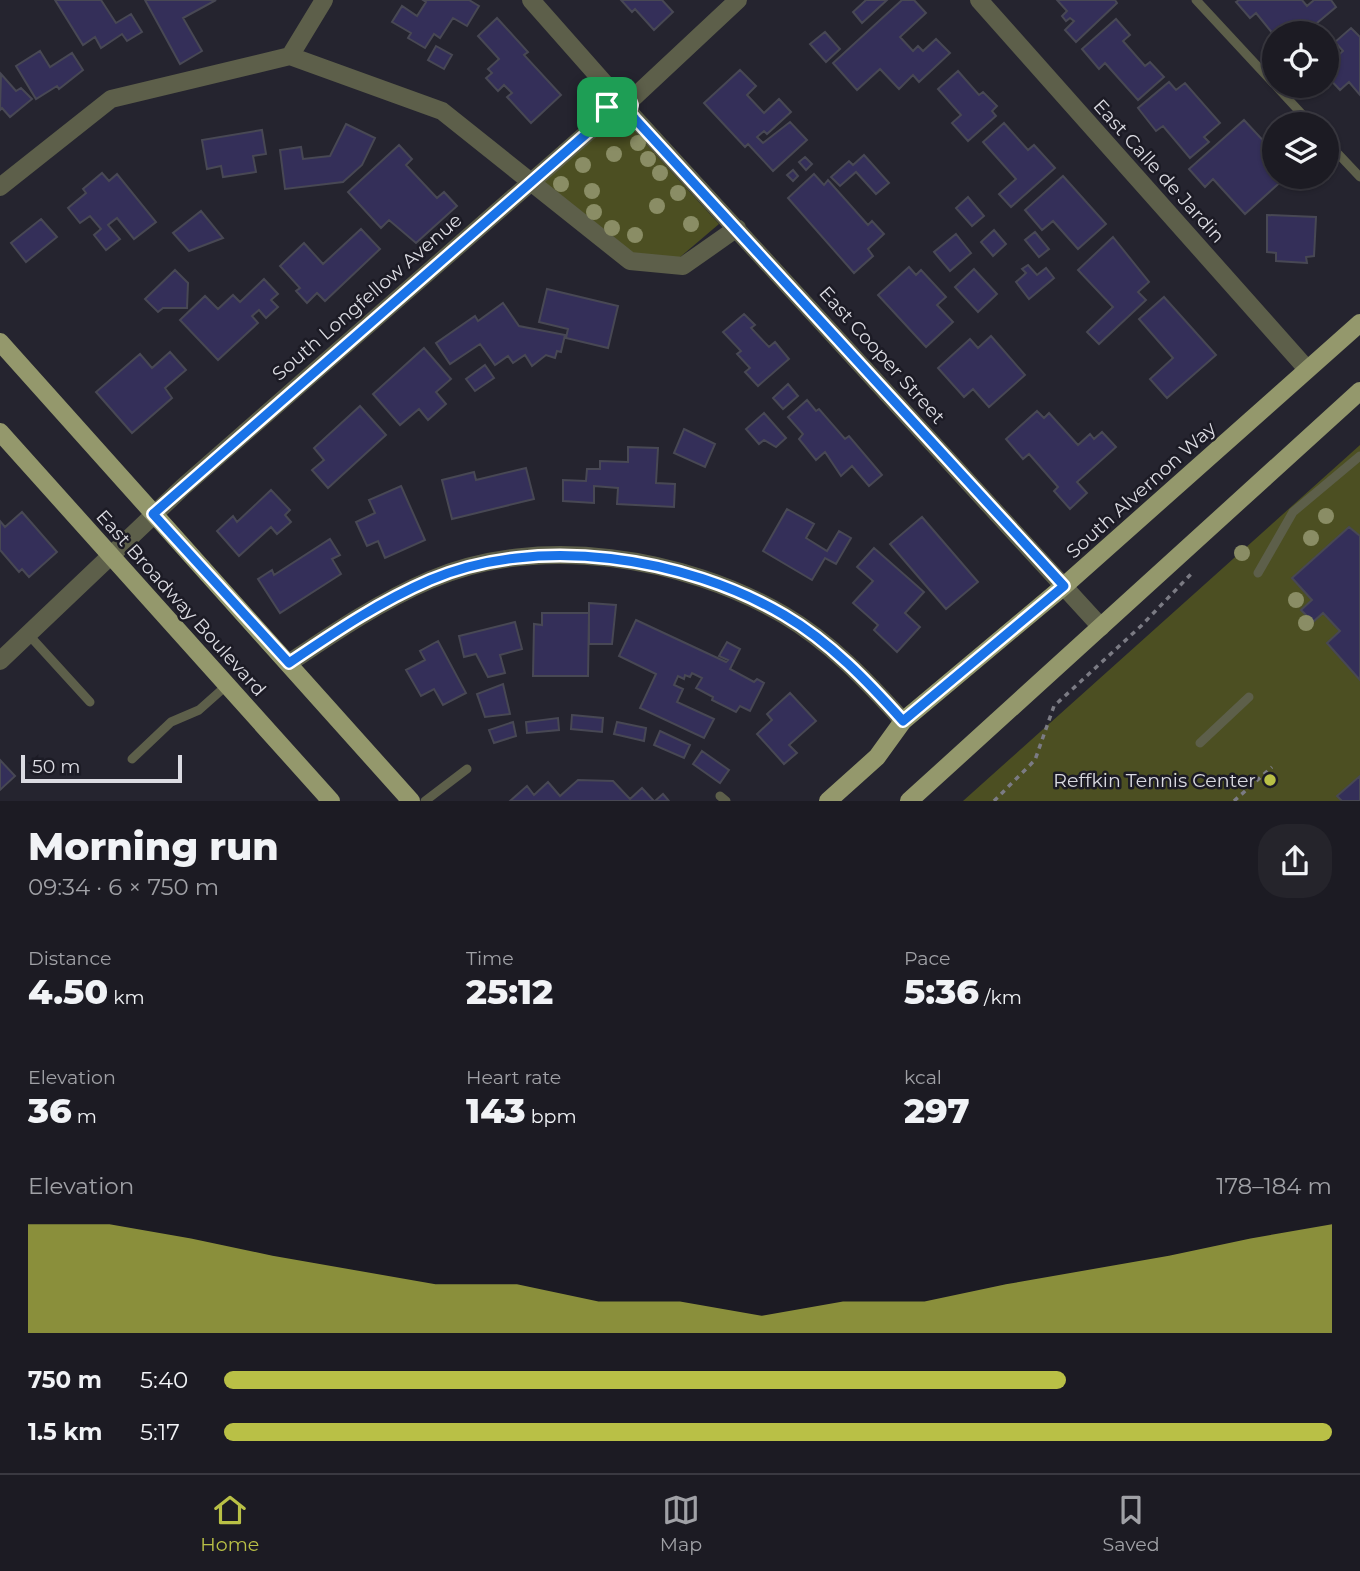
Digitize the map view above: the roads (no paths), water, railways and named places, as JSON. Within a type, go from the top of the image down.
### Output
[{"type":"main road","name":"South Alvernon Way","points":[[828,801],[877,757],[903,721],[1064,586],[1360,323]]},
{"type":"main road","name":"East Broadway Boulevard","points":[[0,342],[411,801]]},
{"type":"main road","points":[[909,801],[1360,391]]},
{"type":"main road","name":"East Broadway Boulevard","points":[[0,432],[331,801]]},
{"type":"street","points":[[290,56],[324,0]]},
{"type":"street","name":"East Cooper Street","points":[[531,0],[1101,626]]},
{"type":"street","points":[[625,102],[738,0]]},
{"type":"street","name":"East Calle de Jardin","points":[[979,0],[1307,369]]},
{"type":"street","points":[[0,187],[111,99],[290,56],[442,111],[630,261],[684,266],[737,228]]},
{"type":"street","name":"South Longfellow Avenue","points":[[0,661],[153,514],[531,180],[610,113],[619,118],[625,102]]},
{"type":"street","points":[[289,663],[360,614],[433,579],[501,560],[595,555],[689,572],[785,615],[857,671],[903,721]]},
{"type":"lane","points":[[1196,0],[1262,71]]},
{"type":"lane","points":[[1287,98],[1300,112]]},
{"type":"lane","points":[[1339,155],[1360,177]]},
{"type":"lane","points":[[1258,573],[1293,512],[1360,456]]},
{"type":"lane","points":[[28,634],[90,702]]},
{"type":"lane","points":[[132,759],[171,722],[200,710],[226,686]]},
{"type":"lane","points":[[1200,743],[1249,697]]},
{"type":"lane","points":[[425,801],[467,769]]},
{"type":"place","name":"Reffkin Tennis Center","points":[[1270,780]]}]
